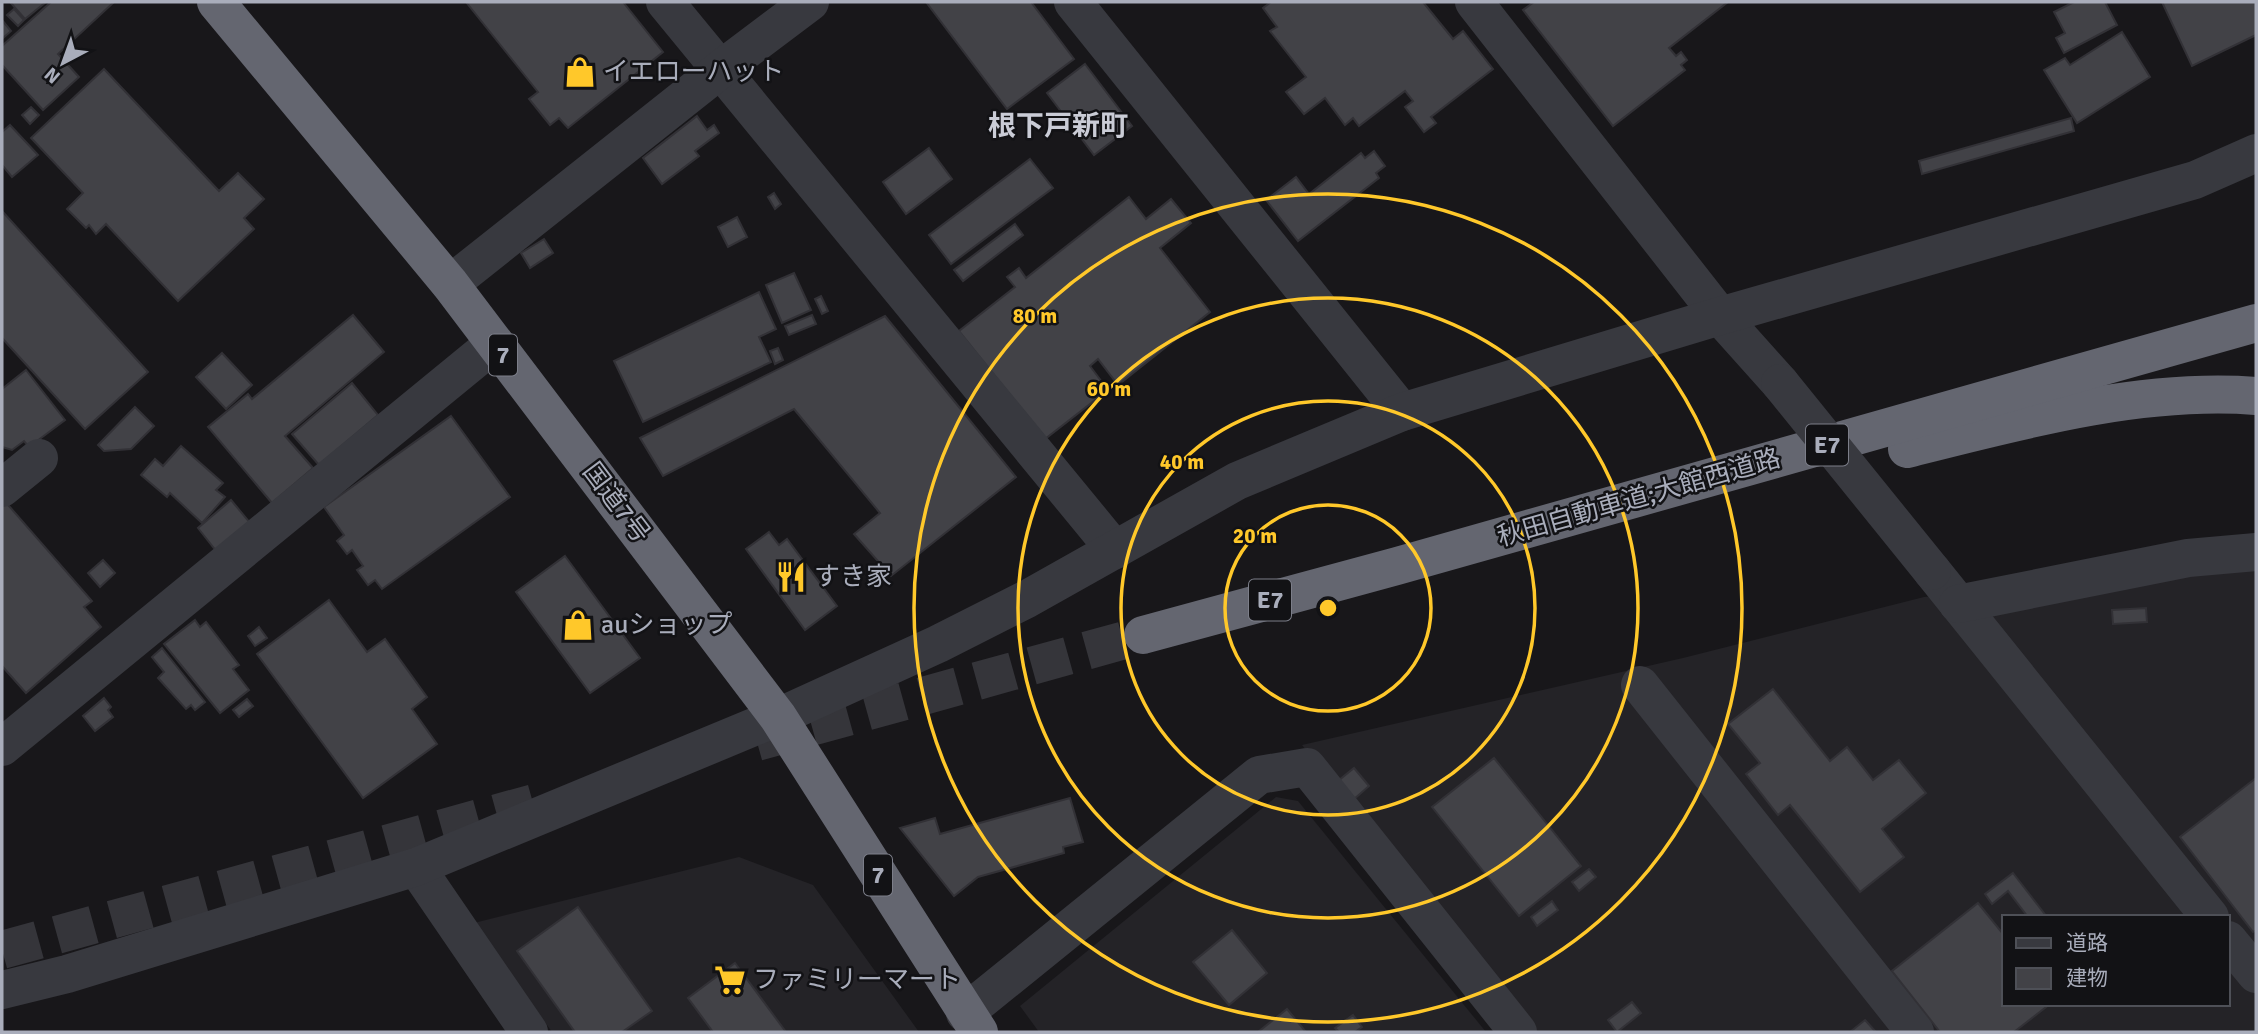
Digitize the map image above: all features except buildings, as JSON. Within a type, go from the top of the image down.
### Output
[{"type":"highway","name":"国道7号","points":[[216,2],[450,284],[778,717],[972,1023]]},
{"type":"highway","name":"秋田自動車道;大館西道路","points":[[1143,635],[1397,566],[2256,323]]},
{"type":"highway","points":[[1397,566],[1537,542],[2035,416],[2158,398],[2229,394],[2256,396]]},
{"type":"street","points":[[665,2],[1115,550]]},
{"type":"street","points":[[450,284],[721,69],[810,2]]},
{"type":"street","points":[[1073,2],[1402,412]]},
{"type":"street","points":[[1474,2],[1720,316],[1780,383],[2208,915]]},
{"type":"street","points":[[2,990],[67,974],[416,867],[778,717],[937,644],[1027,599],[1237,481],[1402,412],[1720,316],[2195,180],[2256,153]]},
{"type":"street","points":[[2,747],[495,343]]},
{"type":"street","points":[[2,488],[39,458]]},
{"type":"street","points":[[1958,604],[2188,558],[2256,552]]},
{"type":"street","points":[[1640,685],[1915,1032]]},
{"type":"street","points":[[972,1023],[1259,775],[1307,767],[1518,1032]]},
{"type":"street","points":[[416,867],[529,1032]]},
{"type":"street","points":[[2230,942],[2256,974]]},
{"type":"shaded area","points":[[2228,567],[2256,567],[2256,1032],[1535,1032],[1302,745],[1683,658],[1924,597]]},
{"type":"shaded area","points":[[1276,797],[1298,801],[1486,1032],[1039,1032],[1020,1006]]},
{"type":"shaded area","points":[[739,857],[813,885],[919,1032],[552,1032],[474,923]]},
{"type":"tunnel","points":[[757,742],[1143,635]]},
{"type":"tunnel","points":[[2,950],[541,801]]},
{"type":"place","name":"イエローハット","points":[[580,72]]},
{"type":"place","name":"すき家","points":[[791,577]]},
{"type":"place","name":"auショップ","points":[[578,625]]},
{"type":"place","name":"ファミリーマート","points":[[730,980]]},
{"type":"district","name":"根下戸新町","points":[[1058,126]]}]
